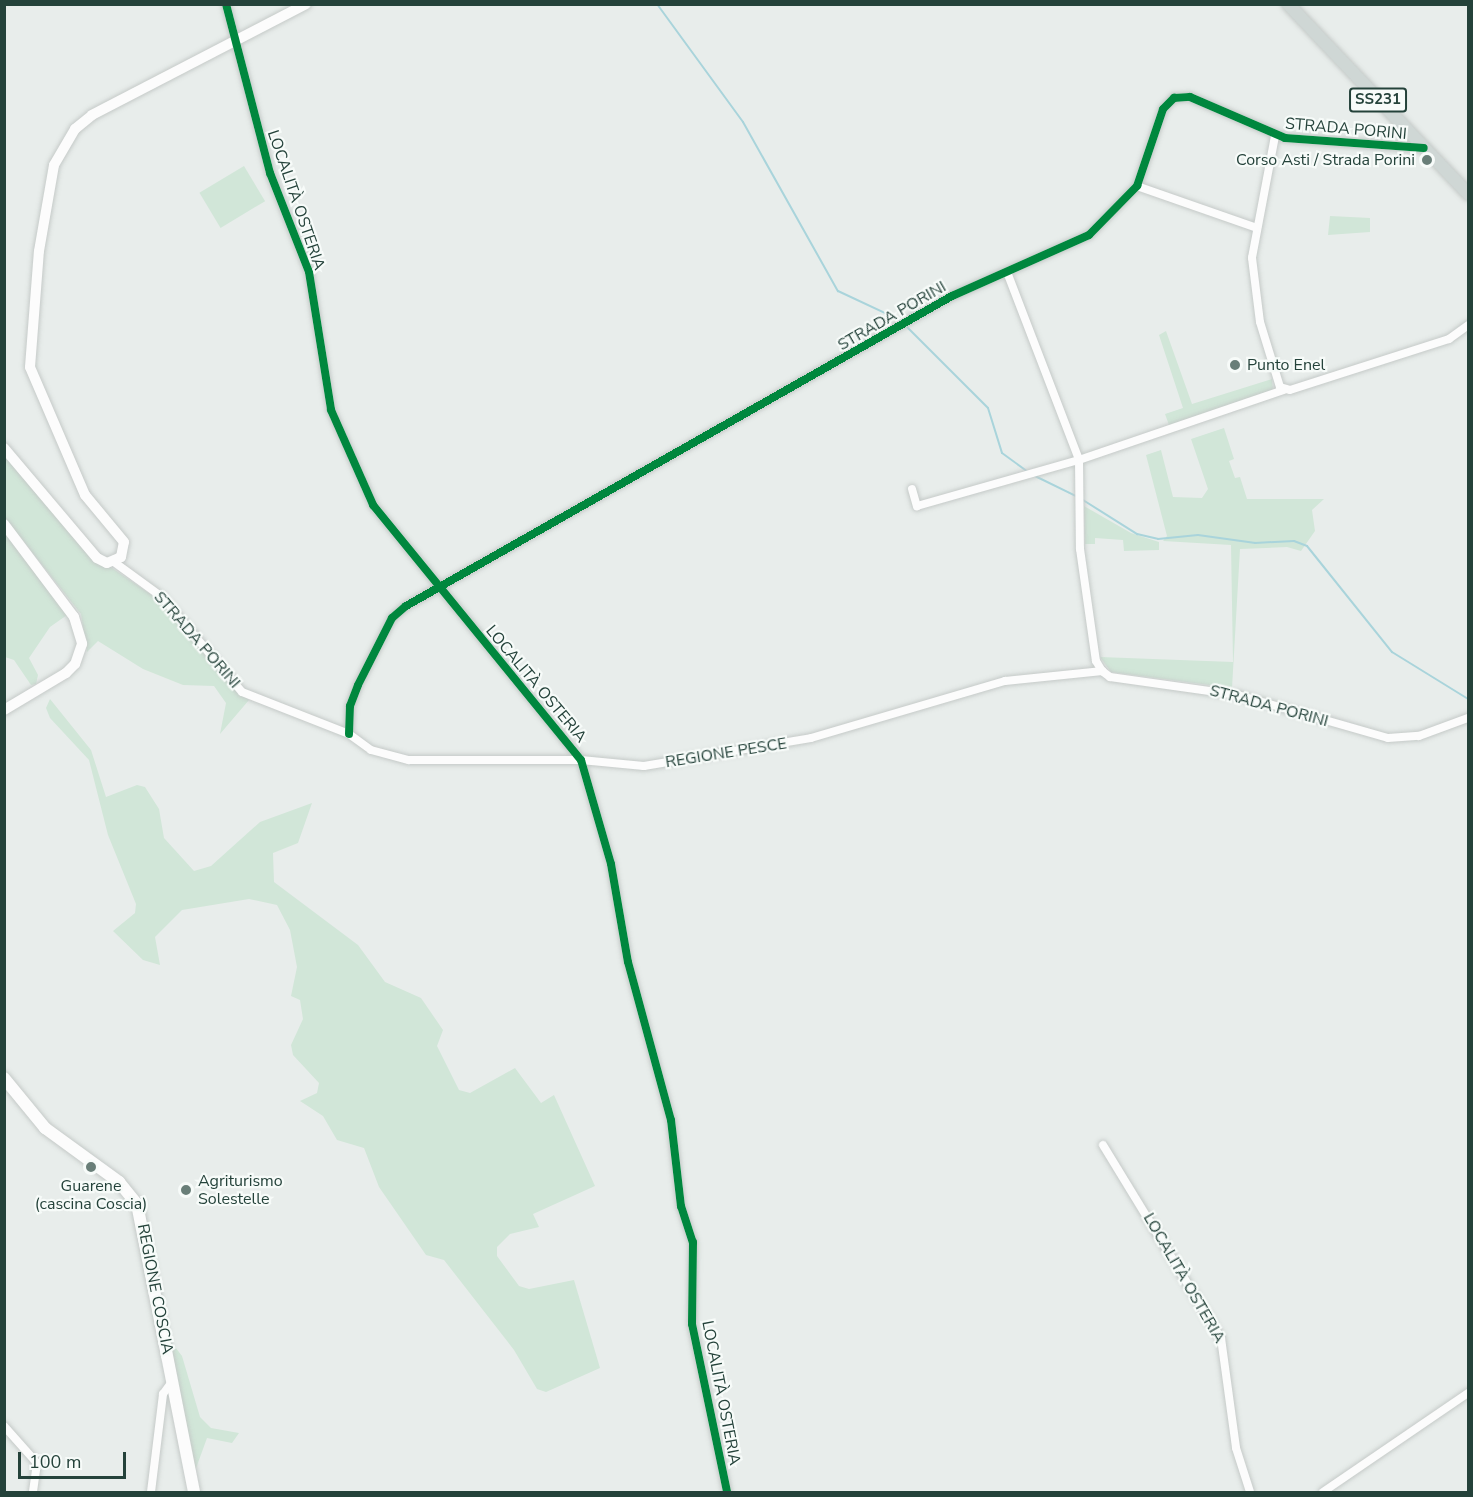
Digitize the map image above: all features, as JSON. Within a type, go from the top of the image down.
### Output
[{"type":"main road","name":"SS231","points":[[1288,4],[1468,194]]},
{"type":"main road","name":"REGIONE COSCIA","points":[[4,1078],[45,1128],[119,1182],[137,1204],[194,1492]]},
{"type":"street","name":"LOCALITÀ OSTERIA","points":[[226,4],[234,41],[279,201],[309,272],[332,411],[373,505],[581,760],[612,864],[628,962],[671,1120],[681,1206],[693,1242],[692,1324],[727,1492]]},
{"type":"street","points":[[4,448],[98,558],[114,562],[121,557],[124,542],[85,495],[30,367],[39,251],[54,165],[75,129],[92,115],[306,4]]},
{"type":"street","name":"STRADA PORINI","points":[[114,562],[162,597],[242,692],[349,734],[350,706],[392,618],[952,296],[1089,235],[1137,186],[1163,109],[1174,98],[1190,98],[1275,136],[1424,148]]},
{"type":"street","name":"STRADA PORINI","points":[[1275,136],[1252,258],[1260,322],[1284,390]]},
{"type":"street","points":[[1137,186],[1257,228]]},
{"type":"street","points":[[1007,272],[1079,460],[1080,549],[1096,661],[1102,670]]},
{"type":"street","points":[[912,489],[917,506],[1079,460],[1284,390],[1449,339],[1468,325]]},
{"type":"street","points":[[4,524],[74,617],[82,644],[75,664],[66,673],[4,710]]},
{"type":"street","name":"STRADA PORINI","points":[[1102,670],[1110,677],[1238,695],[1388,738],[1419,736],[1468,718]]},
{"type":"street","name":"REGIONE PESCE","points":[[349,734],[371,750],[409,760],[581,760],[644,766],[772,746],[903,714],[1005,681],[1102,670]]},
{"type":"street","name":"LOCALITÀ OSTERIA","points":[[1103,1145],[1221,1338],[1236,1448],[1250,1492]]},
{"type":"street","points":[[151,1492],[163,1394],[173,1380]]},
{"type":"street","points":[[1323,1492],[1468,1393]]},
{"type":"street","points":[[4,1426],[37,1463],[33,1492]]},
{"type":"green space","points":[[244,166],[265,201],[221,228],[199,193]]},
{"type":"green space","points":[[1330,216],[1370,218],[1370,232],[1328,235]]},
{"type":"green space","points":[[1166,331],[1192,404],[1272,379],[1273,390],[1169,425],[1165,414],[1183,408],[1159,335]]},
{"type":"green space","points":[[1224,428],[1234,459],[1229,461],[1235,478],[1240,477],[1247,499],[1324,499],[1312,510],[1315,531],[1301,551],[1287,547],[1240,549],[1232,688],[1111,672],[1100,657],[1233,662],[1231,545],[1163,541],[1167,536],[1146,455],[1161,450],[1173,497],[1202,498],[1208,489],[1191,439]]},
{"type":"green space","points":[[4,455],[109,566],[162,602],[223,678],[249,700],[220,734],[226,703],[214,686],[183,685],[143,669],[98,641],[87,652],[81,614],[5,518]]},
{"type":"green space","points":[[1084,506],[1131,533],[1159,542],[1159,550],[1124,551],[1123,540],[1095,538],[1095,544],[1085,544]]},
{"type":"green space","points":[[4,532],[67,615],[50,627],[29,658],[38,675],[36,684],[31,685],[14,660],[5,657]]},
{"type":"green space","points":[[50,699],[91,750],[106,797],[137,785],[145,787],[159,809],[164,838],[194,871],[211,866],[260,822],[312,803],[298,843],[273,853],[274,882],[358,945],[385,982],[421,998],[443,1030],[437,1046],[459,1090],[470,1093],[515,1068],[541,1103],[554,1095],[595,1186],[533,1214],[539,1227],[510,1234],[497,1247],[497,1256],[519,1286],[529,1289],[574,1280],[600,1368],[546,1392],[537,1389],[514,1350],[444,1260],[426,1255],[379,1187],[364,1148],[337,1140],[323,1116],[300,1101],[317,1093],[319,1083],[293,1055],[291,1045],[303,1019],[300,1000],[291,996],[297,967],[290,930],[277,905],[249,899],[182,910],[155,937],[160,965],[143,960],[113,931],[135,913],[136,904],[108,835],[89,760],[50,718],[46,708]]},
{"type":"green space","points":[[169,1339],[182,1356],[200,1417],[211,1428],[239,1433],[232,1443],[207,1438],[195,1471]]},
{"type":"waterway","points":[[657,4],[743,122],[838,291],[902,321]]},
{"type":"waterway","points":[[906,326],[988,408],[1002,453],[1027,471]]},
{"type":"waterway","points":[[1035,476],[1078,497]]},
{"type":"waterway","points":[[1083,500],[1137,534],[1158,539],[1198,535],[1255,543],[1294,541],[1307,546],[1392,652],[1468,699]]},
{"type":"cycle path","points":[[226,4],[270,173],[309,272],[331,410],[373,505],[581,760],[611,864],[628,962],[671,1120],[681,1206],[693,1242],[692,1324],[727,1492]]},
{"type":"cycle path","points":[[349,734],[350,706],[358,685],[392,618],[406,606],[952,296],[1089,235],[1137,186],[1163,109],[1174,98],[1190,97],[1285,138],[1424,148]]},
{"type":"place","name":"Corso Asti / Strada Porini","points":[[1427,160]]},
{"type":"place","name":"Punto Enel","points":[[1235,365]]},
{"type":"place","name":"Guarene (cascina Coscia)","points":[[91,1167]]},
{"type":"place","name":"Agriturismo Solestelle","points":[[186,1190]]}]
